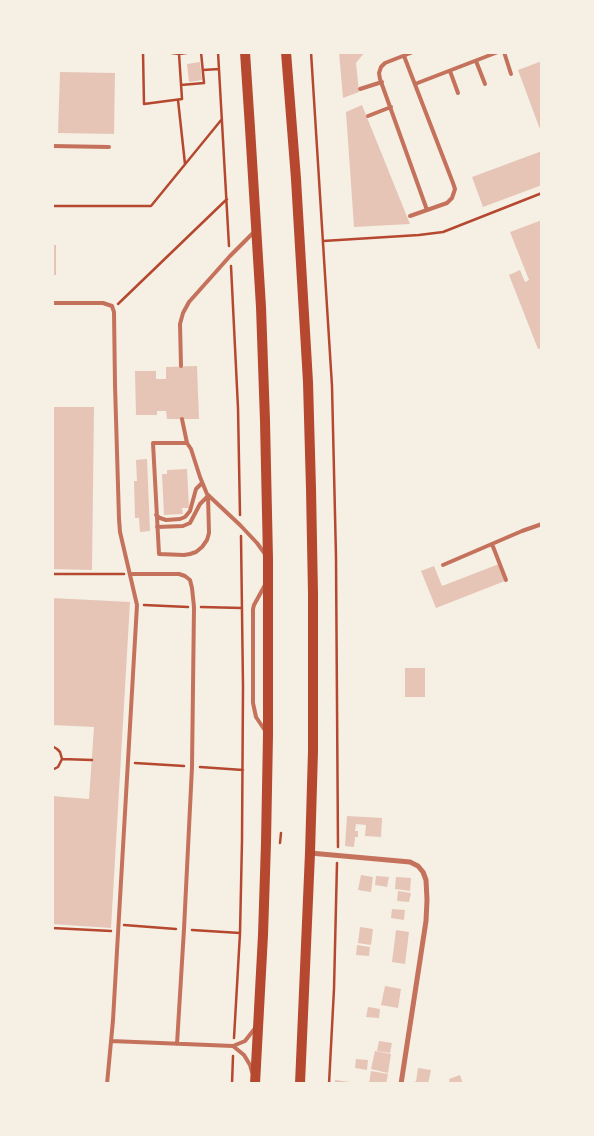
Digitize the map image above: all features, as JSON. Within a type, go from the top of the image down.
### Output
[{"type":"main road","points":[[244,52],[257,229],[265,402],[268,560],[268,735],[263,916],[255,1083]]},
{"type":"main road","points":[[287,55],[308,382],[314,663],[310,853],[300,1084]]},
{"type":"street","points":[[310,853],[410,862],[418,866],[423,872],[426,880],[426,921],[401,1084]]},
{"type":"lane","points":[[413,52],[383,65],[379,73],[427,210]]},
{"type":"lane","points":[[415,84],[498,52]]},
{"type":"lane","points":[[504,52],[511,74]]},
{"type":"lane","points":[[404,56],[455,189],[454,196],[450,201],[410,216]]},
{"type":"lane","points":[[476,61],[485,84]]},
{"type":"lane","points":[[450,71],[458,93]]},
{"type":"lane","points":[[360,89],[382,82]]},
{"type":"lane","points":[[368,116],[391,107]]},
{"type":"lane","points":[[52,146],[109,147]]},
{"type":"lane","points":[[181,366],[180,324],[189,302],[257,229]]},
{"type":"lane","points":[[52,303],[103,303],[110,304],[113,308],[120,532],[137,604],[107,1084]]},
{"type":"lane","points":[[182,419],[187,443],[208,496],[240,525],[261,548],[268,560]]},
{"type":"lane","points":[[187,443],[153,443],[159,554],[184,555],[196,552],[202,547],[209,533],[208,496]]},
{"type":"lane","points":[[156,515],[166,520],[185,517],[190,511],[196,489],[202,483]]},
{"type":"lane","points":[[157,527],[183,526],[190,523],[200,504],[208,496]]},
{"type":"lane","points":[[443,565],[542,524]]},
{"type":"lane","points":[[492,544],[506,580]]},
{"type":"lane","points":[[130,574],[179,574],[185,576],[190,580],[194,607],[192,766],[177,1044]]},
{"type":"lane","points":[[268,578],[254,604],[253,647],[253,703],[256,717],[268,735]]},
{"type":"lane","points":[[111,1041],[233,1046],[245,1041],[258,1024]]},
{"type":"lane","points":[[233,1046],[244,1056],[250,1065],[255,1083]]},
{"type":"path","points":[[142,52],[144,104],[182,99],[179,54]]},
{"type":"path","points":[[164,52],[179,54],[193,52]]},
{"type":"path","points":[[181,85],[204,83],[202,52]]},
{"type":"path","points":[[218,52],[238,408],[240,525],[243,770],[240,933],[232,1084]]},
{"type":"path","points":[[312,52],[332,386],[335,510],[338,855],[334,989],[328,1084]]},
{"type":"path","points":[[203,70],[219,69]]},
{"type":"path","points":[[178,100],[185,164]]},
{"type":"path","points":[[52,206],[151,206],[222,119]]},
{"type":"path","points":[[323,241],[443,232],[542,193]]},
{"type":"path","points":[[113,308],[227,199]]},
{"type":"path","points":[[52,574],[130,574]]},
{"type":"path","points":[[52,746],[60,752],[62,759],[58,767],[52,770]]},
{"type":"path","points":[[62,759],[92,760]]},
{"type":"path","points":[[127,762],[243,770]]},
{"type":"path","points":[[280,843],[281,833]]},
{"type":"path","points":[[52,928],[118,932]]},
{"type":"building","points":[[339,52],[365,52],[356,63],[359,92],[343,98]]},
{"type":"building","points":[[542,61],[542,132],[541,132],[518,70]]},
{"type":"building","points":[[200,62],[202,80],[189,82],[187,64]]},
{"type":"building","points":[[60,72],[115,73],[114,134],[58,133]]},
{"type":"building","points":[[362,105],[410,224],[354,227],[346,112]]},
{"type":"building","points":[[542,151],[542,185],[483,207],[472,177]]},
{"type":"building","points":[[542,220],[542,348],[538,349],[509,275],[520,270],[525,282],[529,280],[510,232]]},
{"type":"building","points":[[52,245],[56,245],[56,275],[52,275]]},
{"type":"building","points":[[197,366],[199,419],[167,419],[166,411],[157,411],[157,415],[136,415],[135,371],[156,371],[156,379],[166,379],[166,367]]},
{"type":"building","points":[[52,407],[94,407],[92,570],[52,569]]},
{"type":"building","points":[[147,459],[150,531],[140,532],[139,518],[135,518],[134,481],[137,481],[136,460]]},
{"type":"building","points":[[187,469],[189,508],[182,508],[183,514],[164,515],[162,474],[167,474],[167,470]]},
{"type":"building","points":[[499,564],[505,581],[436,608],[421,571],[434,566],[442,586]]},
{"type":"building","points":[[52,598],[130,602],[111,928],[52,924],[52,796],[89,799],[94,727],[52,725]]},
{"type":"building","points":[[405,668],[425,668],[425,697],[405,697]]},
{"type":"building","points":[[347,816],[382,818],[381,837],[365,836],[366,825],[356,824],[355,831],[358,831],[358,837],[355,837],[354,847],[345,846]]},
{"type":"building","points":[[361,875],[373,877],[371,892],[358,890]]},
{"type":"building","points":[[376,876],[389,877],[387,887],[375,885]]},
{"type":"building","points":[[396,877],[411,878],[410,891],[395,889]]},
{"type":"building","points":[[398,891],[411,893],[409,902],[397,901]]},
{"type":"building","points":[[392,909],[405,910],[404,920],[391,918]]},
{"type":"building","points":[[360,927],[373,929],[371,945],[358,943]]},
{"type":"building","points":[[396,930],[409,932],[405,964],[392,962]]},
{"type":"building","points":[[357,945],[370,947],[369,956],[356,955]]},
{"type":"building","points":[[385,986],[401,989],[398,1008],[381,1005]]},
{"type":"building","points":[[368,1007],[380,1009],[379,1018],[366,1017]]},
{"type":"building","points":[[379,1041],[392,1043],[390,1053],[377,1051]]},
{"type":"building","points":[[375,1051],[391,1054],[388,1073],[371,1069]]},
{"type":"building","points":[[356,1059],[368,1060],[367,1070],[355,1068]]},
{"type":"building","points":[[418,1068],[431,1070],[428,1084],[414,1084]]},
{"type":"building","points":[[371,1071],[388,1074],[386,1084],[369,1084]]},
{"type":"building","points":[[460,1075],[463,1084],[450,1084],[449,1079]]},
{"type":"building","points":[[335,1080],[350,1082],[350,1084],[335,1084]]}]
